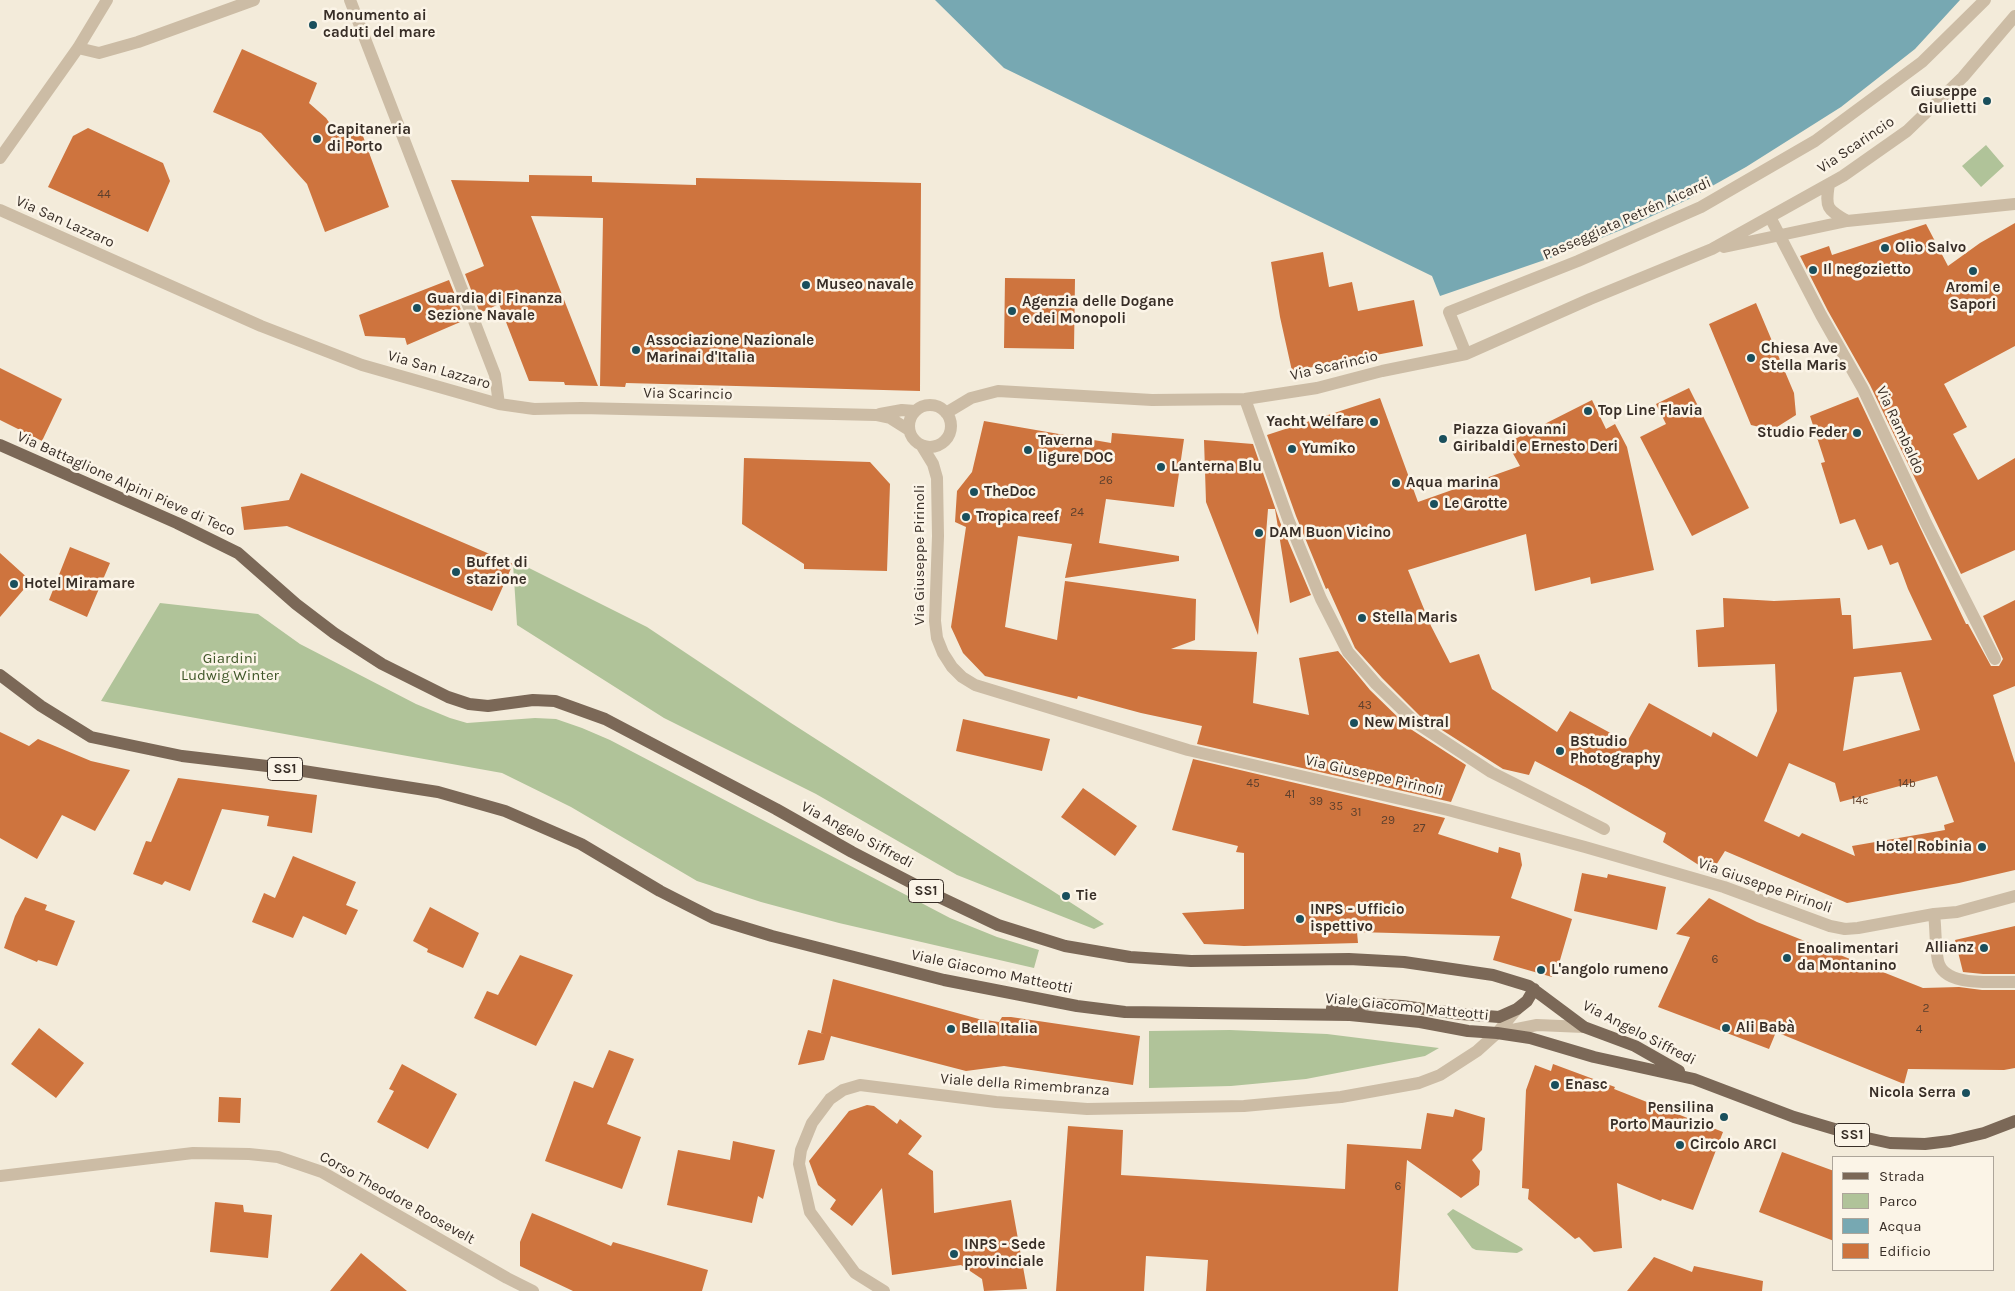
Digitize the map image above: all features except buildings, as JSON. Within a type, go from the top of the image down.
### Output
[{"type":"main road","name":"Via Battaglione Alpini Pieve di Teco","points":[[0,445],[177,522],[238,554],[296,604],[362,652]]},
{"type":"main road","name":"Via Angelo Siffredi","points":[[362,652],[434,690],[469,704],[488,706],[533,700],[555,701],[605,719],[934,895],[998,925],[1065,946],[1130,957],[1190,961],[1349,959],[1404,962],[1493,975],[1534,988],[1584,1027],[1635,1046],[1694,1079]]},
{"type":"main road","name":"Viale Giacomo Matteotti","points":[[0,675],[41,706],[91,736],[182,756],[284,768],[438,792],[505,810],[581,844],[660,891],[713,918],[772,936],[936,978],[1077,1006],[1125,1012],[1350,1015],[1420,1022],[1468,1031],[1497,1032],[1530,1038],[1594,1057],[1694,1079],[1794,1116],[1858,1136],[1890,1143],[1925,1144],[1950,1141],[1984,1133],[2015,1120]]},
{"type":"main road","points":[[1272,1013],[1371,1004],[1499,1017],[1517,1009],[1527,1001],[1534,988]]},
{"type":"street","points":[[0,158],[78,48],[107,0]]},
{"type":"street","points":[[78,48],[99,53],[107,51],[138,42],[254,0]]},
{"type":"street","name":"Via San Lazzaro","points":[[0,210],[261,326],[362,365],[499,404],[495,375],[350,0]]},
{"type":"street","name":"Passeggiata Petrén Aicardi","points":[[1466,354],[1449,312],[1578,261],[1701,207],[1774,165],[1815,141],[1922,62],[1985,0]]},
{"type":"street","name":"Via Scarincio","points":[[946,413],[970,398],[998,391],[1152,400],[1245,400],[1317,388],[1382,371],[1466,354],[1590,299],[1712,249],[1829,184],[1907,131],[1964,77],[2015,16]]},
{"type":"street","points":[[1829,184],[1826,201],[1831,212],[1847,221]]},
{"type":"street","name":"Via Scarincio","points":[[1712,249],[1847,221],[2015,204]]},
{"type":"street","name":"Via Rambaldo","points":[[1770,217],[1821,315],[1863,389],[1926,523],[1995,659]]},
{"type":"street","points":[[1245,400],[1288,519],[1321,599],[1348,652],[1376,684],[1415,722],[1492,772],[1604,829]]},
{"type":"street","name":"Via Scarincio","points":[[499,404],[534,409],[581,408],[876,415]]},
{"type":"street","points":[[927,405],[934,406],[946,413],[950,419],[950,425],[946,438],[936,446],[922,446],[912,437],[909,430],[911,417],[915,411],[927,405]]},
{"type":"street","points":[[876,415],[902,410],[915,411]]},
{"type":"street","points":[[876,415],[890,418],[909,430]]},
{"type":"street","name":"Via Giuseppe Pirinoli","points":[[922,446],[933,464],[937,478],[938,536],[935,621],[937,638],[943,653],[952,667],[974,685],[1188,750],[1448,810],[1585,847],[1724,887],[1830,926],[1845,929],[1858,928],[1934,914],[1957,912],[2015,896]]},
{"type":"street","points":[[1934,914],[1938,962],[1943,972],[1952,978],[1963,980],[2015,982]]},
{"type":"street","name":"Viale della Rimembranza","points":[[884,1291],[855,1273],[810,1212],[802,1182],[799,1164],[801,1150],[812,1123],[830,1099],[843,1090],[860,1085],[971,1099],[1087,1109],[1244,1106],[1351,1096],[1426,1080],[1460,1063],[1477,1051],[1517,1009]]},
{"type":"street","points":[[1497,1032],[1505,1029],[1537,1025],[1584,1027]]},
{"type":"street","name":"Corso Theodore Roosevelt","points":[[0,1176],[193,1154],[249,1154],[278,1157],[322,1172],[533,1291]]},
{"type":"green space","points":[[1986,145],[2004,166],[1981,187],[1962,166]]},
{"type":"green space","points":[[513,564],[529,568],[647,627],[791,723],[1104,924],[1094,929],[957,875],[816,794],[664,718],[517,625]]},
{"type":"green space","name":"Giardini Ludwig Winter","points":[[160,603],[258,614],[300,644],[416,704],[450,718],[467,723],[535,718],[556,719],[582,728],[610,740],[950,918],[997,937],[1039,950],[1034,968],[839,923],[761,902],[697,881],[571,807],[502,773],[101,701]]},
{"type":"green space","points":[[1230,1030],[1327,1034],[1439,1048],[1425,1056],[1306,1079],[1231,1086],[1149,1088],[1149,1031]]},
{"type":"green space","points":[[1453,1209],[1523,1250],[1517,1253],[1476,1250],[1472,1248],[1447,1214]]},
{"type":"water","points":[[935,0],[1960,0],[1915,49],[1841,107],[1746,167],[1689,199],[1626,228],[1559,255],[1440,296],[1432,276],[1004,68]]},
{"type":"place","name":"Monumento ai caduti del mare","points":[[313,25]]},
{"type":"place","name":"Giuseppe Giulietti","points":[[1987,101]]},
{"type":"place","name":"Capitaneria di Porto","points":[[317,139]]},
{"type":"place","name":"Olio Salvo","points":[[1885,248]]},
{"type":"place","name":"Il negozietto","points":[[1813,270]]},
{"type":"place","name":"Aromi e Sapori","points":[[1973,271]]},
{"type":"place","name":"Museo navale","points":[[806,285]]},
{"type":"place","name":"Guardia di Finanza Sezione Navale","points":[[417,308]]},
{"type":"place","name":"Agenzia delle Dogane e dei Monopoli","points":[[1012,311]]},
{"type":"place","name":"Associazione Nazionale Marinai d'Italia","points":[[636,350]]},
{"type":"place","name":"Chiesa Ave Stella Maris","points":[[1751,358]]},
{"type":"place","name":"Top Line Flavia","points":[[1588,411]]},
{"type":"place","name":"Yacht Welfare","points":[[1374,422]]},
{"type":"place","name":"Studio Feder","points":[[1857,433]]},
{"type":"place","name":"Piazza Giovanni Giribaldi e Ernesto Deri","points":[[1443,439]]},
{"type":"place","name":"Yumiko","points":[[1292,449]]},
{"type":"place","name":"Taverna ligure DOC","points":[[1028,450]]},
{"type":"place","name":"Lanterna Blu","points":[[1161,467]]},
{"type":"place","name":"Aqua marina","points":[[1396,483]]},
{"type":"place","name":"TheDoc","points":[[974,492]]},
{"type":"place","name":"Le Grotte","points":[[1434,504]]},
{"type":"place","name":"Tropica reef","points":[[966,517]]},
{"type":"place","name":"DAM Buon Vicino","points":[[1259,533]]},
{"type":"place","name":"Buffet di stazione","points":[[456,572]]},
{"type":"place","name":"Hotel Miramare","points":[[14,584]]},
{"type":"place","name":"Stella Maris","points":[[1362,618]]},
{"type":"place","name":"New Mistral","points":[[1354,723]]},
{"type":"place","name":"BStudio Photography","points":[[1560,751]]},
{"type":"place","name":"Hotel Robinia","points":[[1982,847]]},
{"type":"place","name":"Tie","points":[[1066,896]]},
{"type":"place","name":"INPS - Ufficio ispettivo","points":[[1300,919]]},
{"type":"place","name":"Allianz","points":[[1984,948]]},
{"type":"place","name":"Enoalimentari da Montanino","points":[[1787,958]]},
{"type":"place","name":"L'angolo rumeno","points":[[1541,970]]},
{"type":"place","name":"Ali Babà","points":[[1726,1028]]},
{"type":"place","name":"Bella Italia","points":[[951,1029]]},
{"type":"place","name":"Enasc","points":[[1555,1085]]},
{"type":"place","name":"Nicola Serra","points":[[1966,1093]]},
{"type":"place","name":"Pensilina Porto Maurizio","points":[[1724,1117]]},
{"type":"place","name":"Circolo ARCI","points":[[1680,1145]]},
{"type":"place","name":"INPS - Sede provinciale","points":[[954,1254]]}]
